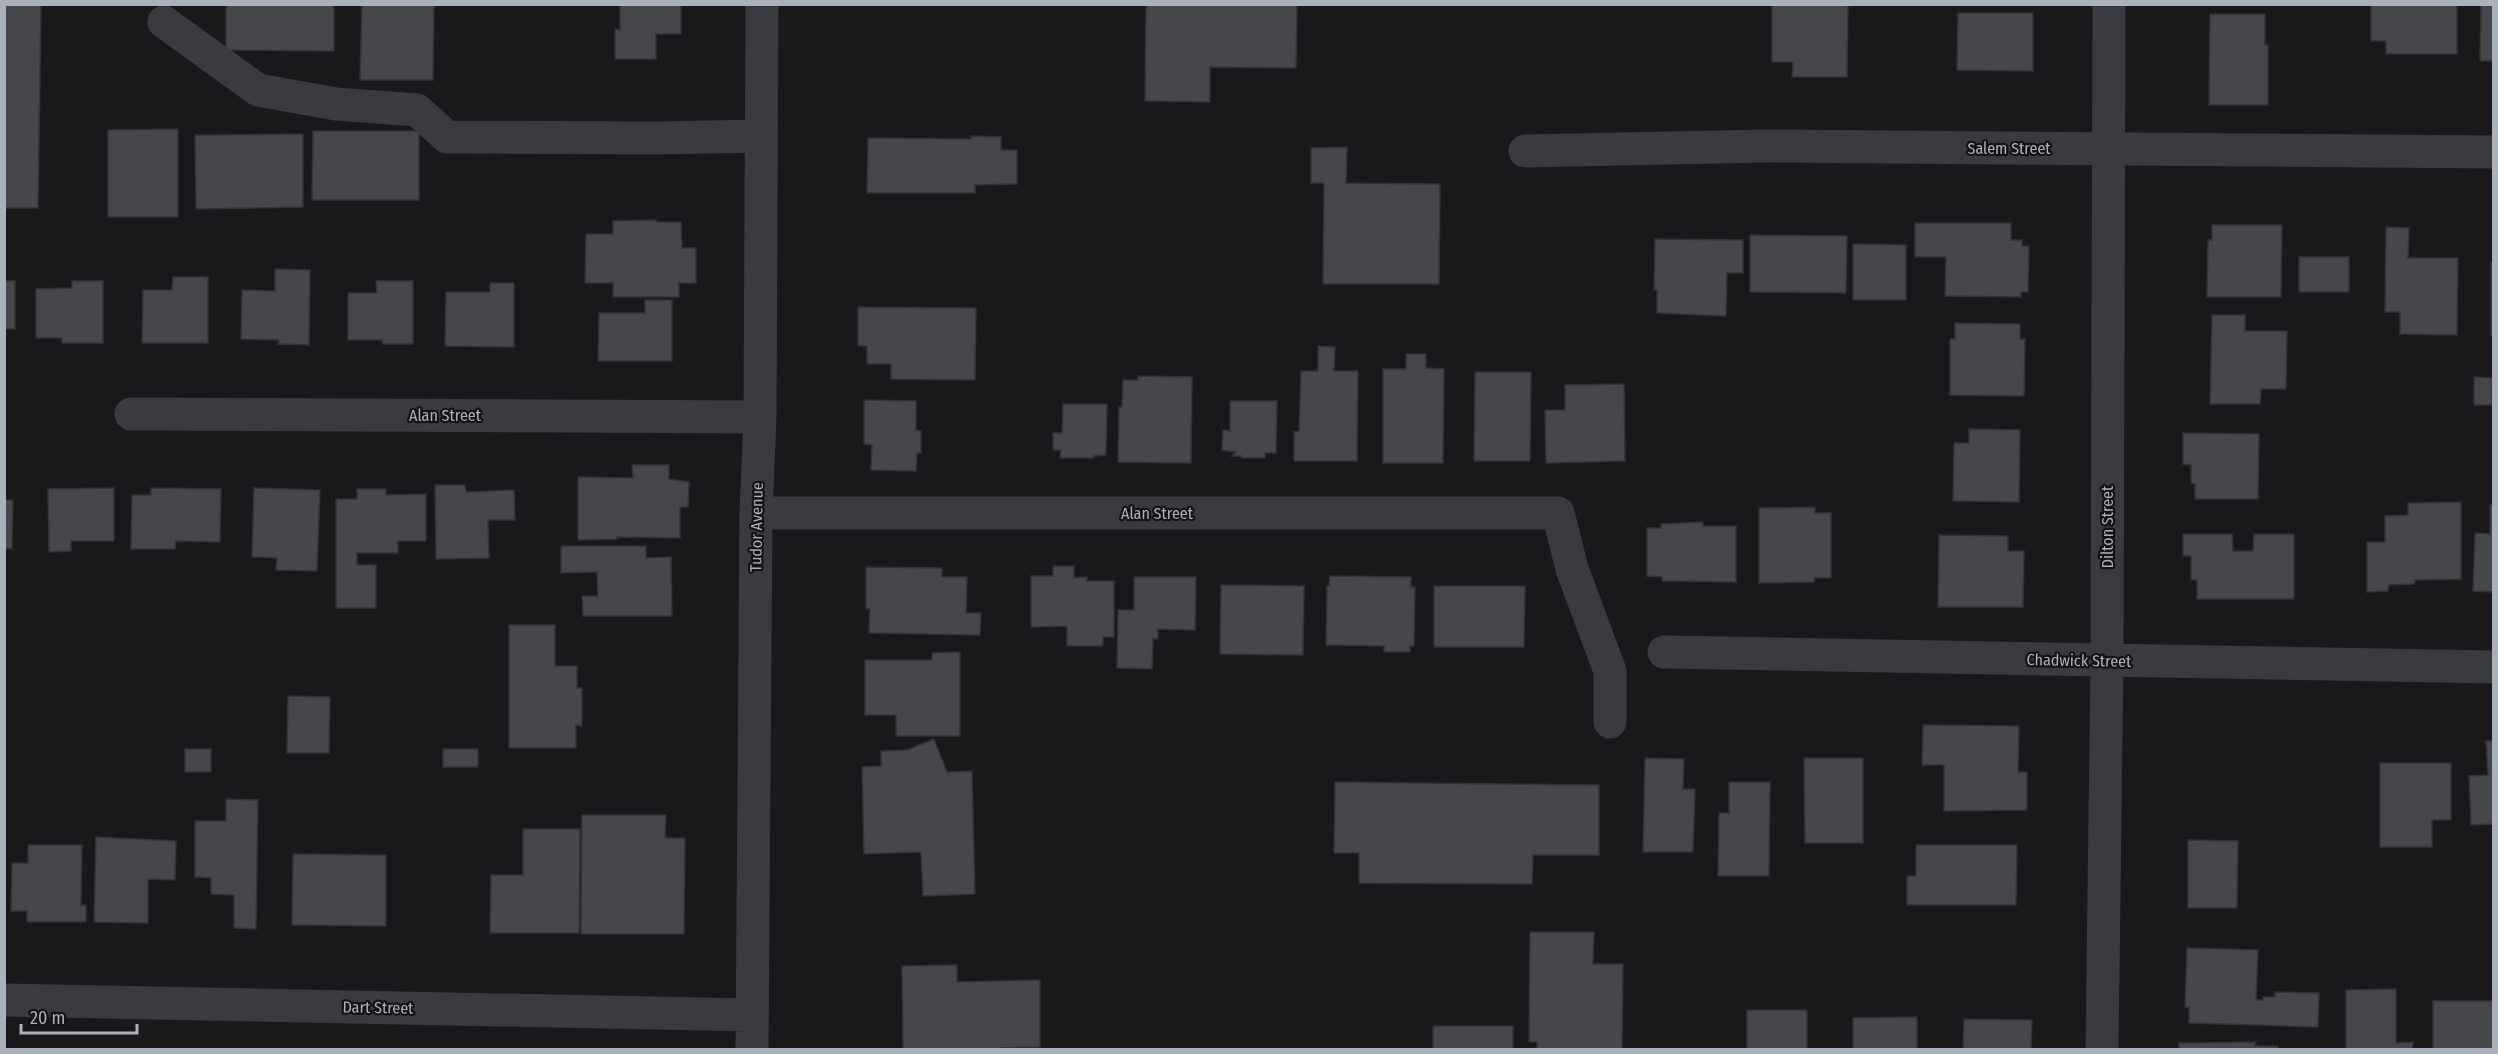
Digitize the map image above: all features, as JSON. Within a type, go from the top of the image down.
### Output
[{"type":"street","name":"Tudor Avenue","points":[[752,1050],[756,513],[760,417],[762,4]]},
{"type":"street","name":"Dilton Street","points":[[2102,1050],[2107,660],[2109,4]]},
{"type":"street","points":[[164,22],[258,90],[336,104],[417,110],[447,137],[761,136]]},
{"type":"street","name":"Salem Street","points":[[1525,151],[1765,146],[2493,152]]},
{"type":"street","name":"Alan Street","points":[[131,414],[760,417]]},
{"type":"street","name":"Alan Street","points":[[756,513],[1558,513],[1572,569],[1610,671],[1610,722]]},
{"type":"street","name":"Chadwick Street","points":[[1664,652],[2493,667]]},
{"type":"street","name":"Dart Street","points":[[4,1000],[752,1015]]},
{"type":"building","points":[[4,4],[41,4],[38,208],[4,208]]},
{"type":"building","points":[[226,4],[334,4],[334,51],[226,50]]},
{"type":"building","points":[[362,4],[434,4],[433,80],[360,80]]},
{"type":"building","points":[[620,4],[681,4],[681,34],[656,34],[656,59],[615,59],[615,29],[620,30]]},
{"type":"building","points":[[1146,4],[1297,4],[1296,68],[1210,67],[1210,102],[1145,101]]},
{"type":"building","points":[[1848,4],[1847,77],[1792,77],[1793,62],[1772,62],[1772,5]]},
{"type":"building","points":[[2371,4],[2457,4],[2457,54],[2386,54],[2386,41],[2371,41]]},
{"type":"building","points":[[2481,4],[2494,4],[2494,61],[2480,61]]},
{"type":"building","points":[[1958,13],[2033,13],[2033,71],[1957,70]]},
{"type":"building","points":[[2210,14],[2265,14],[2265,45],[2268,45],[2268,105],[2209,105]]},
{"type":"building","points":[[178,129],[178,217],[108,217],[108,130]]},
{"type":"building","points":[[313,131],[419,131],[419,200],[312,200]]},
{"type":"building","points":[[303,134],[303,207],[196,209],[195,135]]},
{"type":"building","points":[[971,136],[1001,137],[1001,150],[1017,150],[1017,184],[975,185],[975,193],[867,193],[868,138],[971,139]]},
{"type":"building","points":[[1347,147],[1346,183],[1440,184],[1439,284],[1323,284],[1324,183],[1311,183],[1311,148]]},
{"type":"building","points":[[656,220],[656,222],[681,222],[682,248],[696,248],[696,283],[679,283],[679,297],[613,297],[613,283],[585,283],[586,234],[613,234],[613,221]]},
{"type":"building","points":[[1915,223],[2011,223],[2011,240],[2022,240],[2022,246],[2029,246],[2028,292],[2021,292],[2021,297],[1945,296],[1946,257],[1915,257]]},
{"type":"building","points":[[2212,225],[2282,225],[2281,297],[2207,297],[2208,240],[2212,240]]},
{"type":"building","points":[[2386,227],[2409,228],[2408,258],[2458,258],[2457,335],[2400,334],[2400,312],[2385,312]]},
{"type":"building","points":[[1750,235],[1847,236],[1846,293],[1750,292]]},
{"type":"building","points":[[1655,239],[1743,240],[1743,273],[1727,273],[1726,316],[1657,313],[1657,290],[1654,290]]},
{"type":"building","points":[[1853,244],[1906,245],[1906,300],[1853,300]]},
{"type":"building","points":[[2299,257],[2349,257],[2349,292],[2299,292]]},
{"type":"building","points":[[2491,263],[2494,263],[2494,335],[2491,335]]},
{"type":"building","points":[[275,269],[310,270],[309,345],[278,344],[279,340],[241,339],[242,290],[275,291]]},
{"type":"building","points":[[173,277],[208,277],[208,343],[142,343],[143,290],[172,290]]},
{"type":"building","points":[[4,281],[15,281],[15,329],[4,329]]},
{"type":"building","points":[[72,281],[103,281],[103,343],[62,343],[62,338],[36,338],[36,289],[72,288]]},
{"type":"building","points":[[376,281],[413,281],[413,344],[383,344],[382,340],[348,340],[348,293],[377,293]]},
{"type":"building","points":[[490,283],[514,283],[514,347],[445,346],[446,292],[490,292]]},
{"type":"building","points":[[645,300],[672,300],[672,361],[598,361],[599,313],[645,313]]},
{"type":"building","points":[[858,307],[976,308],[975,380],[891,379],[891,364],[867,364],[867,346],[858,346]]},
{"type":"building","points":[[2212,315],[2245,315],[2245,331],[2287,331],[2286,389],[2261,389],[2260,404],[2210,404]]},
{"type":"building","points":[[1955,323],[2020,324],[2020,339],[2025,339],[2024,396],[1950,395],[1950,339],[1955,339]]},
{"type":"building","points":[[1318,346],[1335,347],[1334,371],[1358,371],[1357,461],[1294,461],[1294,432],[1299,431],[1301,371],[1318,371]]},
{"type":"building","points":[[1406,354],[1426,354],[1426,368],[1444,369],[1443,463],[1383,463],[1383,369],[1406,369]]},
{"type":"building","points":[[1475,372],[1531,372],[1530,461],[1474,461]]},
{"type":"building","points":[[1138,376],[1192,377],[1191,463],[1118,462],[1119,407],[1122,407],[1123,380],[1138,380]]},
{"type":"building","points":[[2474,377],[2492,378],[2492,405],[2474,405]]},
{"type":"building","points":[[1624,384],[1625,461],[1546,463],[1545,410],[1565,410],[1565,385]]},
{"type":"building","points":[[864,400],[916,401],[916,430],[921,431],[921,453],[917,453],[916,471],[871,470],[872,445],[864,444]]},
{"type":"building","points":[[1230,401],[1277,401],[1276,453],[1265,453],[1265,458],[1241,458],[1241,456],[1232,456],[1236,452],[1222,450],[1223,430],[1230,431]]},
{"type":"building","points":[[1063,404],[1107,404],[1106,455],[1094,456],[1094,458],[1060,458],[1061,450],[1053,450],[1053,433],[1062,433]]},
{"type":"building","points":[[1969,429],[2020,430],[2019,502],[1953,501],[1954,443],[1969,443]]},
{"type":"building","points":[[2183,433],[2259,434],[2258,499],[2195,499],[2195,484],[2191,483],[2191,465],[2183,464]]},
{"type":"building","points":[[632,465],[669,465],[669,479],[689,482],[688,507],[680,507],[680,538],[617,537],[617,539],[578,540],[578,477],[633,478]]},
{"type":"building","points":[[435,485],[465,485],[466,492],[514,490],[515,520],[488,520],[489,558],[436,559]]},
{"type":"building","points":[[114,488],[114,541],[71,541],[71,551],[49,552],[48,489]]},
{"type":"building","points":[[151,488],[221,489],[220,542],[176,541],[175,549],[131,549],[132,495],[151,495]]},
{"type":"building","points":[[254,488],[320,490],[317,571],[276,570],[277,558],[252,557]]},
{"type":"building","points":[[357,489],[386,489],[386,495],[426,494],[426,541],[398,541],[398,553],[357,553],[357,565],[376,565],[376,608],[336,608],[336,499],[357,499]]},
{"type":"building","points":[[4,500],[13,500],[12,549],[4,548]]},
{"type":"building","points":[[2461,502],[2461,579],[2415,580],[2414,584],[2389,585],[2388,591],[2367,592],[2367,542],[2385,542],[2385,516],[2408,515],[2408,503]]},
{"type":"building","points":[[2490,505],[2494,505],[2494,592],[2473,591],[2475,533],[2490,534]]},
{"type":"building","points":[[1815,507],[1815,513],[1831,513],[1831,578],[1815,578],[1814,582],[1759,583],[1759,508]]},
{"type":"building","points":[[1703,522],[1703,526],[1736,526],[1736,582],[1662,581],[1662,577],[1647,576],[1647,528],[1661,528],[1661,524]]},
{"type":"building","points":[[2183,534],[2232,534],[2233,551],[2253,551],[2254,534],[2294,534],[2294,599],[2197,599],[2197,580],[2191,580],[2191,556],[2183,556]]},
{"type":"building","points":[[1939,535],[2008,536],[2008,551],[2024,551],[2023,607],[1938,607]]},
{"type":"building","points":[[561,546],[646,546],[646,558],[671,557],[672,616],[583,616],[582,596],[598,596],[597,572],[561,573]]},
{"type":"building","points":[[1053,566],[1074,566],[1074,578],[1087,577],[1087,581],[1114,581],[1114,637],[1103,637],[1103,646],[1067,646],[1067,626],[1031,627],[1031,576],[1053,576]]},
{"type":"building","points":[[866,567],[942,568],[942,577],[967,577],[966,613],[981,613],[980,635],[869,633],[870,609],[866,609]]},
{"type":"building","points":[[1330,576],[1411,577],[1411,587],[1415,587],[1414,646],[1410,646],[1410,652],[1384,652],[1384,646],[1326,645],[1327,586],[1329,586]]},
{"type":"building","points":[[1134,577],[1196,577],[1195,630],[1158,629],[1158,639],[1153,639],[1152,669],[1117,668],[1118,610],[1134,610]]},
{"type":"building","points":[[1221,585],[1304,586],[1303,655],[1220,654]]},
{"type":"building","points":[[1434,586],[1525,586],[1524,647],[1434,647]]},
{"type":"building","points":[[509,625],[555,625],[555,666],[577,666],[577,688],[582,688],[582,726],[576,725],[576,748],[509,748]]},
{"type":"building","points":[[960,652],[960,736],[896,736],[896,715],[865,715],[865,660],[932,660],[932,653]]},
{"type":"building","points":[[288,696],[330,697],[329,753],[287,753]]},
{"type":"building","points":[[1923,725],[2019,726],[2018,772],[2027,772],[2027,810],[1944,811],[1944,765],[1922,765]]},
{"type":"building","points":[[934,739],[947,772],[972,771],[975,894],[923,896],[921,852],[864,854],[862,767],[881,766],[881,751],[907,750]]},
{"type":"building","points":[[2486,741],[2494,741],[2494,824],[2471,825],[2469,776],[2488,775]]},
{"type":"building","points":[[185,749],[211,749],[211,772],[185,772]]},
{"type":"building","points":[[443,749],[478,749],[478,767],[443,767]]},
{"type":"building","points":[[1645,758],[1684,759],[1683,789],[1695,789],[1693,852],[1643,852]]},
{"type":"building","points":[[1804,758],[1863,758],[1863,843],[1805,843]]},
{"type":"building","points":[[2380,763],[2451,763],[2451,820],[2432,820],[2432,847],[2380,847]]},
{"type":"building","points":[[1335,782],[1599,785],[1599,855],[1533,855],[1532,884],[1359,883],[1359,853],[1334,853]]},
{"type":"building","points":[[1729,782],[1770,782],[1769,876],[1718,876],[1719,813],[1729,813]]},
{"type":"building","points":[[226,799],[258,800],[256,929],[234,928],[234,895],[211,894],[211,878],[195,877],[195,821],[226,821]]},
{"type":"building","points":[[582,815],[666,815],[665,838],[685,838],[684,934],[581,934]]},
{"type":"building","points":[[523,829],[580,829],[579,933],[490,933],[491,875],[523,875]]},
{"type":"building","points":[[96,837],[176,841],[175,880],[148,879],[148,923],[94,922]]},
{"type":"building","points":[[2188,840],[2238,841],[2237,908],[2188,908]]},
{"type":"building","points":[[28,845],[82,845],[81,905],[86,905],[86,922],[27,922],[27,911],[11,911],[12,863],[28,863]]},
{"type":"building","points":[[1916,845],[2017,845],[2016,905],[1907,905],[1907,876],[1916,876]]},
{"type":"building","points":[[293,854],[386,855],[386,926],[292,925]]},
{"type":"building","points":[[1530,932],[1594,932],[1593,964],[1623,964],[1622,1050],[1537,1050],[1537,1042],[1529,1042]]},
{"type":"building","points":[[2187,948],[2258,950],[2256,1000],[2263,1000],[2263,997],[2275,997],[2275,992],[2319,993],[2318,1027],[2189,1023],[2189,1007],[2185,1007]]},
{"type":"building","points":[[957,965],[957,982],[1040,980],[1040,1047],[1001,1048],[1001,1050],[903,1050],[902,966]]},
{"type":"building","points":[[2396,989],[2396,1043],[2413,1042],[2412,1050],[2346,1050],[2346,990]]},
{"type":"building","points":[[2433,1001],[2494,1001],[2494,1050],[2433,1050]]},
{"type":"building","points":[[1747,1010],[1807,1010],[1807,1050],[1747,1050]]},
{"type":"building","points":[[1917,1017],[1917,1050],[1853,1050],[1853,1018]]},
{"type":"building","points":[[1964,1019],[2032,1020],[2031,1050],[1963,1050]]},
{"type":"building","points":[[1433,1026],[1513,1026],[1513,1050],[1433,1050]]},
{"type":"building","points":[[2256,1042],[2255,1046],[2278,1046],[2278,1050],[2179,1050],[2179,1043]]}]
